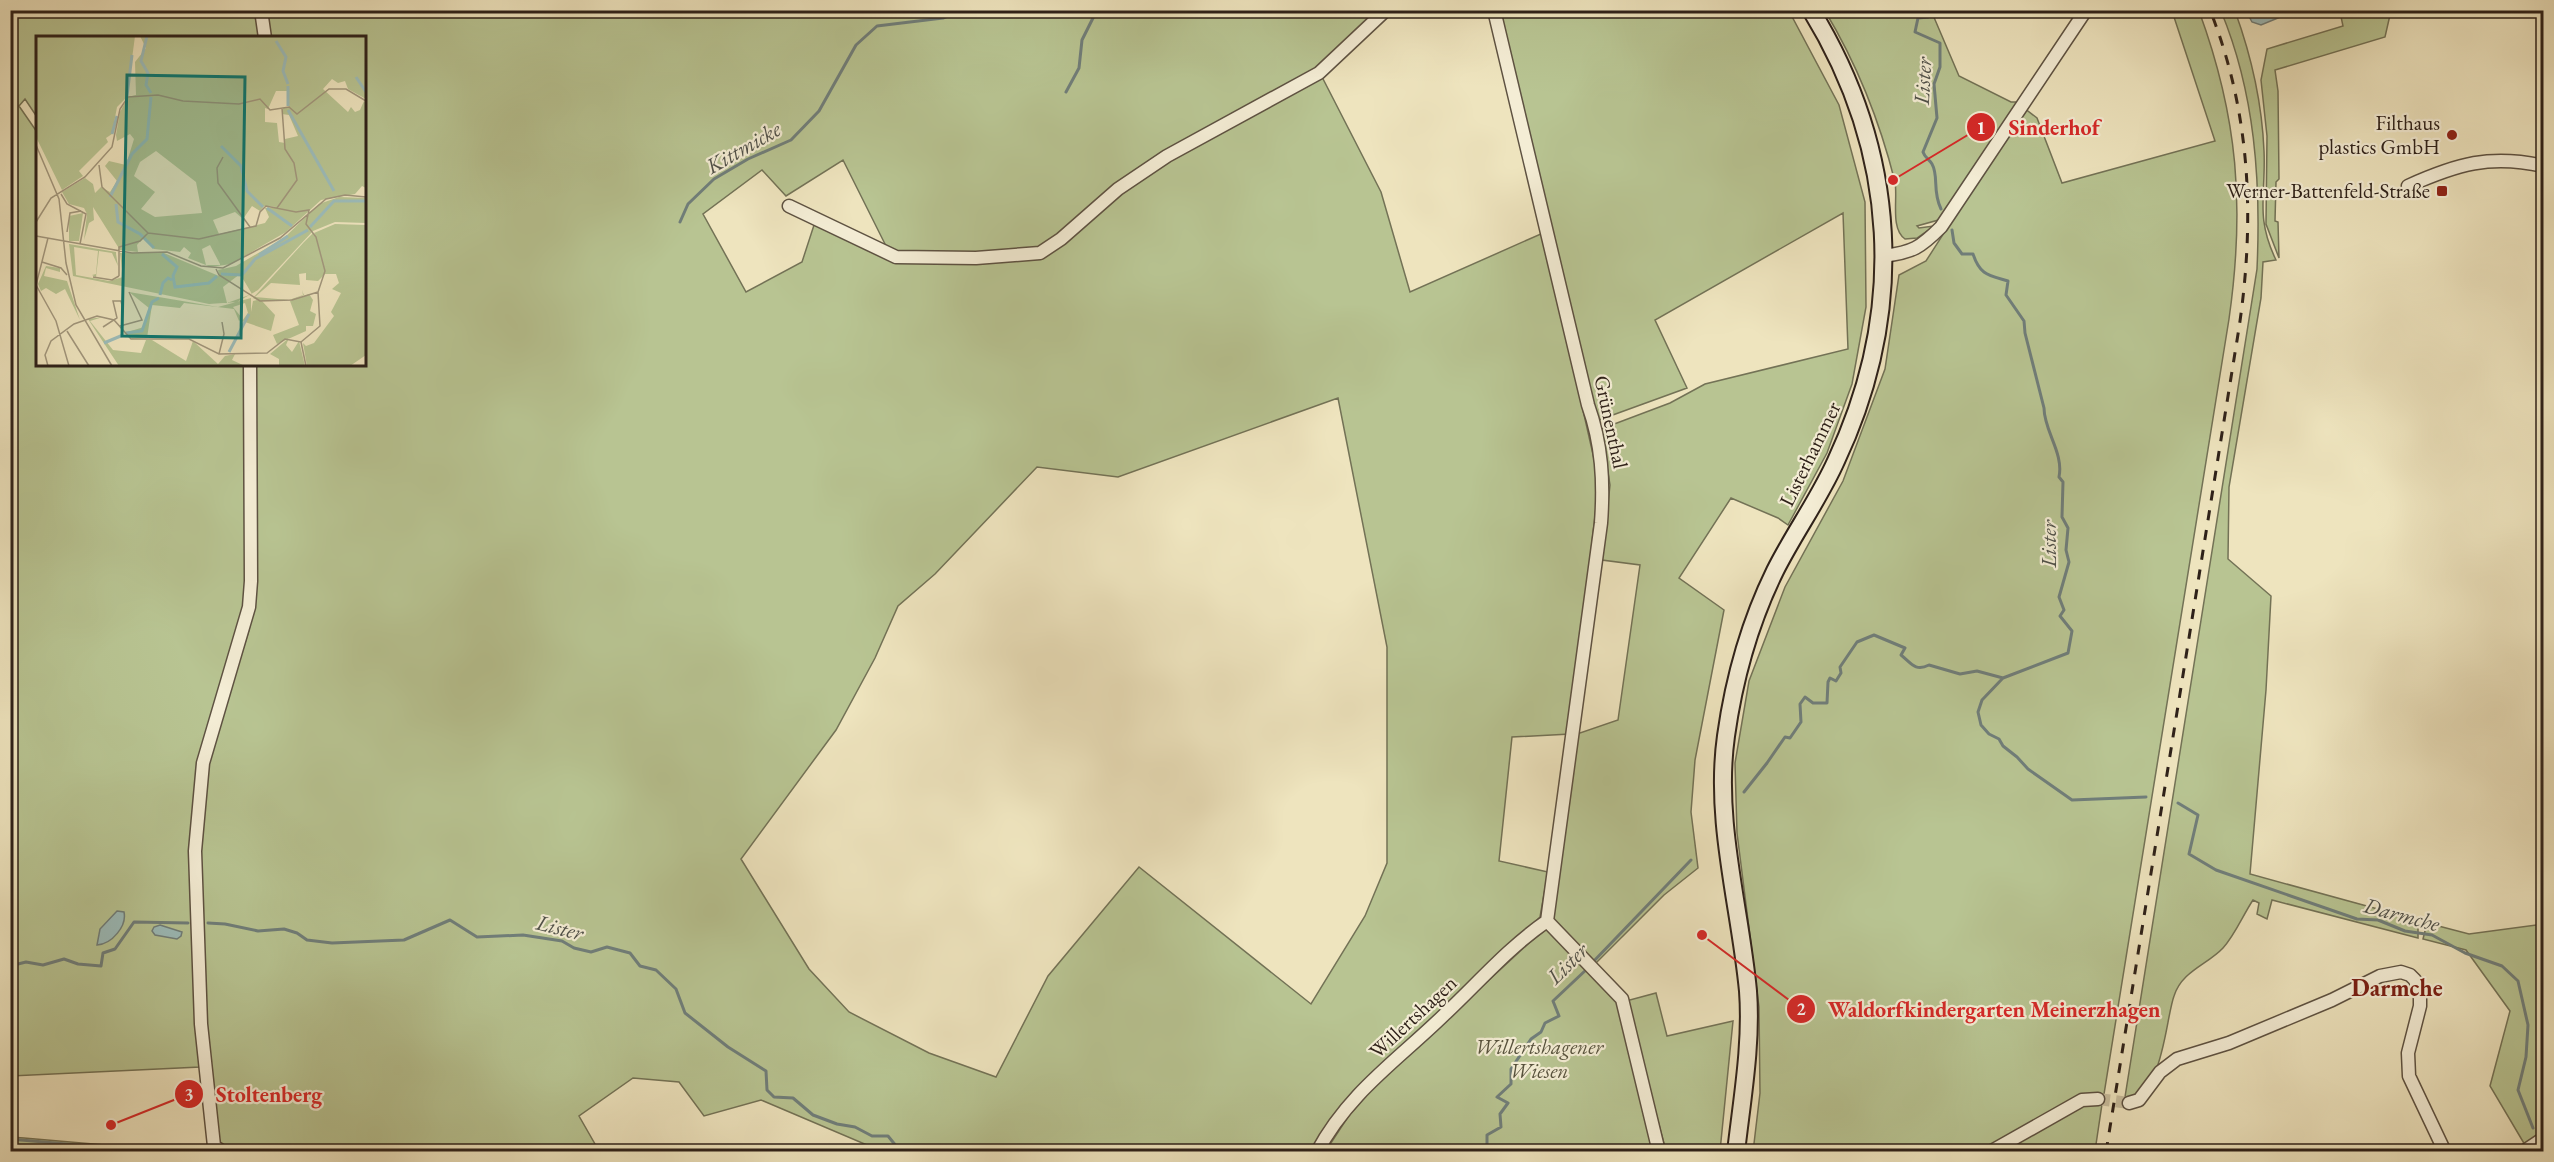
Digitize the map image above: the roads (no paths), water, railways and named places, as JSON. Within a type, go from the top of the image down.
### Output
[{"type":"main road","name":"Listerhammer","points":[[1736,1152],[1748,1039],[1748,992],[1730,870],[1724,797],[1726,739],[1735,687],[1752,627],[1775,572],[1836,462],[1861,400],[1878,325],[1884,256],[1878,182],[1867,134],[1854,93],[1811,10]]},
{"type":"street","points":[[261,10],[265,36]]},
{"type":"street","points":[[789,206],[896,257],[976,258],[1040,253],[1061,239],[1118,189],[1167,156],[1319,73],[1386,10]]},
{"type":"street","name":"Grünenthal","points":[[1494,10],[1588,405],[1596,428],[1604,483],[1601,523],[1547,921]]},
{"type":"street","points":[[1884,256],[1906,253],[1922,247],[1941,227],[2086,10]]},
{"type":"street","points":[[2408,186],[2460,165],[2488,160],[2521,161],[2544,166]]},
{"type":"street","points":[[223,1152],[214,1146],[201,1024],[195,851],[203,764],[249,607],[251,581],[250,366]]},
{"type":"street","points":[[1547,921],[1622,999],[1659,1152]]},
{"type":"street","name":"Willertshagen","points":[[1317,1152],[1333,1123],[1352,1100],[1444,1016],[1527,934],[1547,921]]},
{"type":"street","points":[[2130,1103],[2139,1100],[2160,1072],[2177,1059],[2229,1043],[2332,1000],[2380,976],[2401,972],[2410,975],[2415,980],[2420,997],[2420,1006],[2408,1053],[2409,1076],[2445,1152]]},
{"type":"street","points":[[1990,1152],[2082,1100],[2098,1098]]},
{"type":"street","points":[[2523,1152],[2544,1138]]},
{"type":"water","points":[[2246,11],[2295,11],[2261,25],[2252,22]]},
{"type":"water","points":[[117,911],[124,912],[121,928],[113,938],[97,945],[100,929]]},
{"type":"water","points":[[160,925],[182,932],[181,936],[177,939],[155,935],[152,931],[154,927]]},
{"type":"waterway","name":"Kittmicke","points":[[680,222],[688,204],[714,179],[748,159],[791,140],[819,111],[856,45],[877,26],[943,18],[962,10]]},
{"type":"waterway","points":[[1066,92],[1079,68],[1082,40],[1097,10]]},
{"type":"waterway","name":"Lister","points":[[1930,10],[1928,17],[1918,18],[1915,32],[1940,43],[1940,67],[1934,84],[1937,118],[1923,152],[1934,169],[1941,209]]},
{"type":"waterway","name":"Lister","points":[[1744,792],[1785,737],[1790,738],[1801,722],[1800,704],[1805,697],[1813,703],[1827,703],[1828,682],[1830,678],[1836,681],[1841,673],[1840,667],[1857,642],[1874,635],[1905,648],[1901,655],[1917,667],[1929,665],[1960,674],[1977,671],[2003,678],[2068,653],[2072,631],[2060,616],[2064,610],[2059,597],[2069,562],[2066,550],[2068,528],[2062,517],[2063,482],[2059,477],[2059,459],[2047,425],[2024,321],[2006,295],[2008,281],[1982,270],[1973,254],[1962,254],[1954,243],[1952,230]]},
{"type":"waterway","name":"Darmche","points":[[2003,678],[1982,700],[1978,712],[1981,725],[1989,734],[1999,739],[2003,746],[2028,769],[2072,800],[2146,797]]},
{"type":"waterway","name":"Darmche","points":[[2178,803],[2198,815],[2189,854],[2216,870],[2357,919],[2378,920],[2405,931],[2432,935],[2465,953],[2502,966],[2518,981],[2528,1025],[2526,1057],[2518,1090],[2533,1128]]},
{"type":"waterway","name":"Lister","points":[[1592,963],[1691,860]]},
{"type":"waterway","name":"Lister","points":[[208,923],[258,931],[284,929],[297,933],[307,940],[332,943],[404,940],[450,920],[477,937],[523,935],[562,941],[574,948],[591,952],[607,947],[630,953],[640,966],[656,970],[676,989],[685,1013],[728,1047],[766,1071],[767,1090],[774,1097],[793,1098],[813,1115],[837,1124],[855,1127],[872,1136],[888,1136],[901,1152]]},
{"type":"waterway","name":"Lister","points":[[10,966],[26,962],[43,965],[64,959],[78,964],[101,966],[103,953],[115,949],[134,922],[188,923]]},
{"type":"waterway","name":"Lister","points":[[10,954],[10,962]]},
{"type":"waterway","name":"Lister","points":[[1487,1152],[1487,1135],[1501,1127],[1500,1114],[1508,1103],[1497,1097],[1511,1084],[1511,1069],[1531,1039],[1541,1032],[1545,1023],[1559,1016],[1553,1001],[1588,968]]},
{"type":"waterway","points":[[10,1139],[156,1152]]},
{"type":"tunnel","points":[[2098,1099],[2129,1103]]},
{"type":"railway","points":[[2106,1152],[2244,288],[2248,207],[2246,167],[2234,88],[2224,49],[2210,10]]},
{"type":"place","name":"Filthaus plastics GmbH","points":[[2452,135]]},
{"type":"place","name":"Sinderhof","points":[[1893,180]]},
{"type":"place","name":"Werner-Battenfeld-Straße","points":[[2442,191]]},
{"type":"place","name":"Waldorfkindergarten Meinerzhagen","points":[[1702,935]]},
{"type":"place","name":"Stoltenberg","points":[[111,1125]]},
{"type":"district","name":"Darmche","points":[[2397,988]]},
{"type":"park label","name":"Willertshagener Wiesen","points":[[1539,1059]]}]
